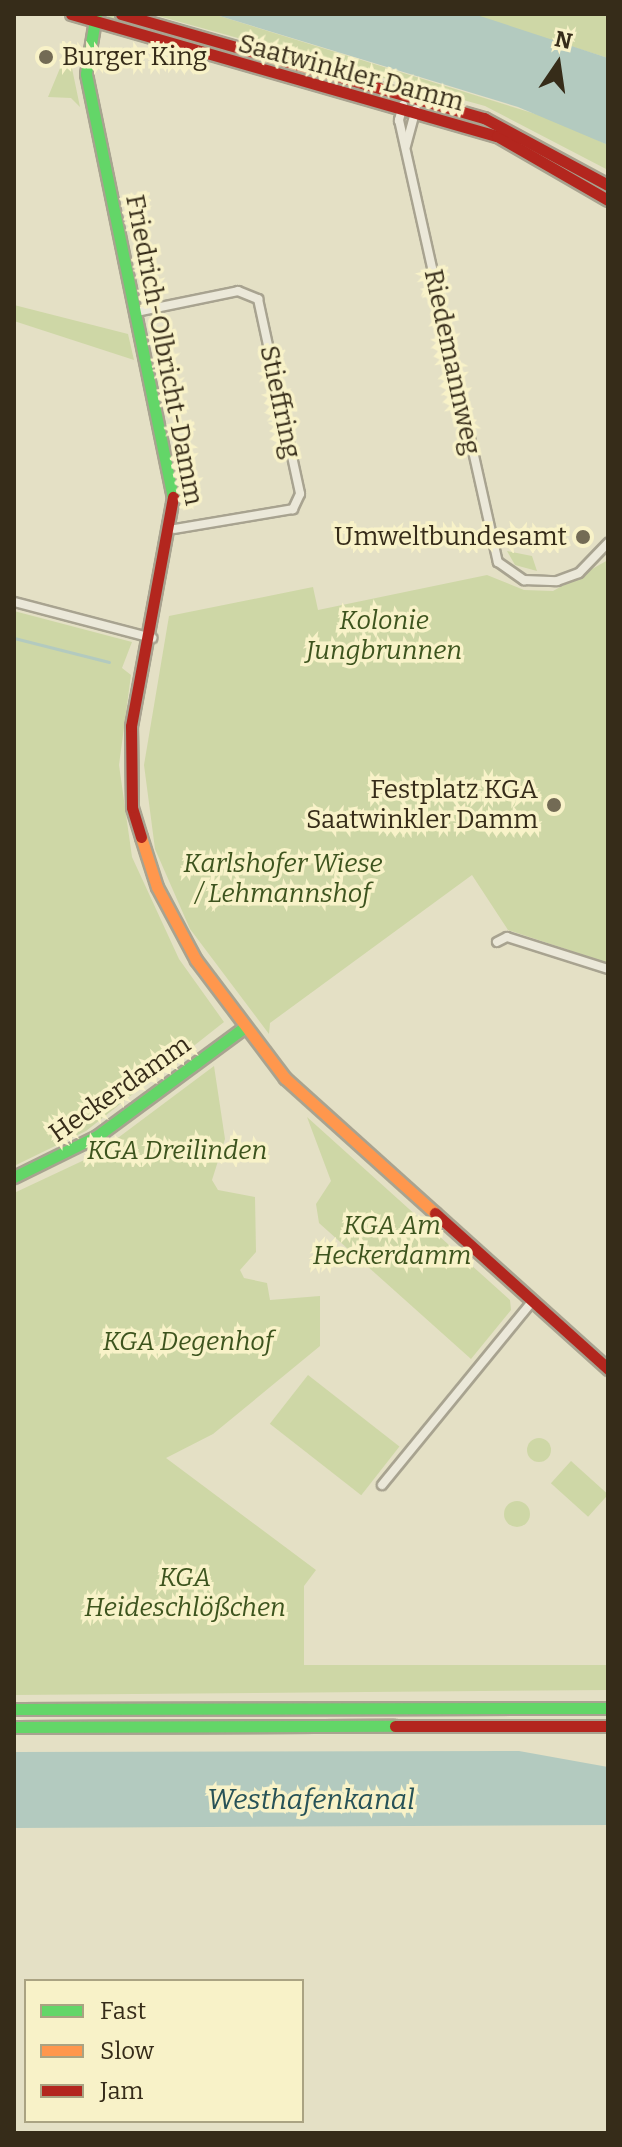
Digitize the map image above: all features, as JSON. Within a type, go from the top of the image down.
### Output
[{"type":"main road","name":"Saatwinkler Damm","points":[[71,14],[94,17],[527,148],[608,200]]},
{"type":"main road","name":"Saatwinkler Damm","points":[[121,14],[513,130],[608,185]]},
{"type":"main road","name":"Friedrich-Olbricht-Damm","points":[[94,17],[86,74],[172,478],[175,529],[131,726],[132,807],[176,928],[245,1027],[308,1101],[608,1369]]},
{"type":"main road","name":"Heckerdamm","points":[[14,1177],[97,1136],[245,1027]]},
{"type":"main road","points":[[14,1709],[608,1708]]},
{"type":"main road","points":[[14,1727],[608,1726]]},
{"type":"street","name":"Riedemannweg","points":[[405,96],[402,109],[405,147],[490,541],[508,572],[557,581],[579,573],[608,543]]},
{"type":"street","name":"Riedemannweg","points":[[405,147],[419,100]]},
{"type":"street","name":"Stieffring","points":[[136,312],[238,291],[258,299],[300,494],[293,509],[175,529]]},
{"type":"street","points":[[14,602],[152,638]]},
{"type":"street","points":[[497,942],[507,937],[608,969]]},
{"type":"street","points":[[382,1485],[532,1302]]},
{"type":"green space","points":[[109,14],[397,97],[395,103],[106,21]]},
{"type":"green space","points":[[151,14],[213,14],[555,120],[608,145],[608,170],[485,106]]},
{"type":"green space","points":[[474,14],[608,14],[608,58],[480,18]]},
{"type":"green space","points":[[68,49],[80,107],[71,98],[48,97]]},
{"type":"green space","points":[[14,305],[128,334],[134,360],[14,321]]},
{"type":"green space","points":[[507,551],[532,556],[537,571],[515,565]]},
{"type":"green space","name":"Kolonie Jungbrunnen","points":[[608,560],[608,963],[508,930],[472,875],[270,1023],[269,1034],[190,929],[155,849],[144,765],[169,616],[313,587],[318,610],[487,575],[524,590],[553,591]]},
{"type":"green space","name":"Karlshofer Wiese / Lehmannshof","points":[[14,611],[132,642],[122,668],[131,675],[119,765],[132,857],[179,959],[224,1022],[86,1131],[14,1166]]},
{"type":"green space","points":[[214,1066],[225,1139],[212,1180],[218,1190],[255,1197],[256,1252],[240,1270],[244,1278],[267,1283],[270,1300],[320,1296],[320,1346],[213,1434],[166,1458],[316,1570],[304,1586],[304,1665],[608,1665],[608,1690],[14,1695],[14,1193],[95,1155]]},
{"type":"green space","name":"KGA Am Heckerdamm","points":[[307,1117],[510,1300],[511,1310],[471,1359],[319,1223],[316,1204],[331,1181]]},
{"type":"green space","points":[[308,1375],[399,1446],[361,1495],[270,1424]]},
{"type":"green space","points":[[539,1438],[547,1442],[551,1450],[547,1458],[539,1462],[531,1458],[527,1450],[531,1442]]},
{"type":"green space","points":[[571,1461],[608,1494],[588,1517],[551,1483]]},
{"type":"green space","points":[[517,1501],[526,1505],[530,1514],[526,1523],[517,1527],[508,1523],[504,1514],[508,1505]]},
{"type":"water","points":[[213,14],[474,14],[608,58],[608,145],[518,107]]},
{"type":"water","name":"Westhafenkanal","points":[[519,1751],[608,1767],[608,1825],[14,1828],[14,1752]]},
{"type":"waterway","points":[[14,638],[109,662]]},
{"type":"traffic: fast","points":[[96,14],[86,74],[173,497]]},
{"type":"traffic: fast","points":[[14,1177],[97,1136],[245,1027]]},
{"type":"traffic: fast","points":[[14,1709],[608,1708]]},
{"type":"traffic: fast","points":[[14,1727],[395,1726]]},
{"type":"traffic: slow","points":[[141,837],[157,887],[196,960],[285,1078],[435,1213]]},
{"type":"traffic: jam","points":[[71,14],[497,136],[608,200]]},
{"type":"traffic: jam","points":[[121,14],[484,118],[608,185]]},
{"type":"traffic: jam","points":[[141,837],[132,807],[131,726],[173,497]]},
{"type":"traffic: jam","points":[[435,1213],[608,1369]]},
{"type":"traffic: jam","points":[[395,1726],[608,1726]]},
{"type":"place","name":"Burger King","points":[[46,57]]},
{"type":"place","name":"Umweltbundesamt","points":[[583,537]]},
{"type":"place","name":"Festplatz KGA Saatwinkler Damm","points":[[554,805]]},
{"type":"park label","name":"KGA Dreilinden","points":[[177,1151]]},
{"type":"park label","name":"KGA Degenhof","points":[[188,1342]]},
{"type":"park label","name":"KGA Heideschlößchen","points":[[185,1593]]}]
